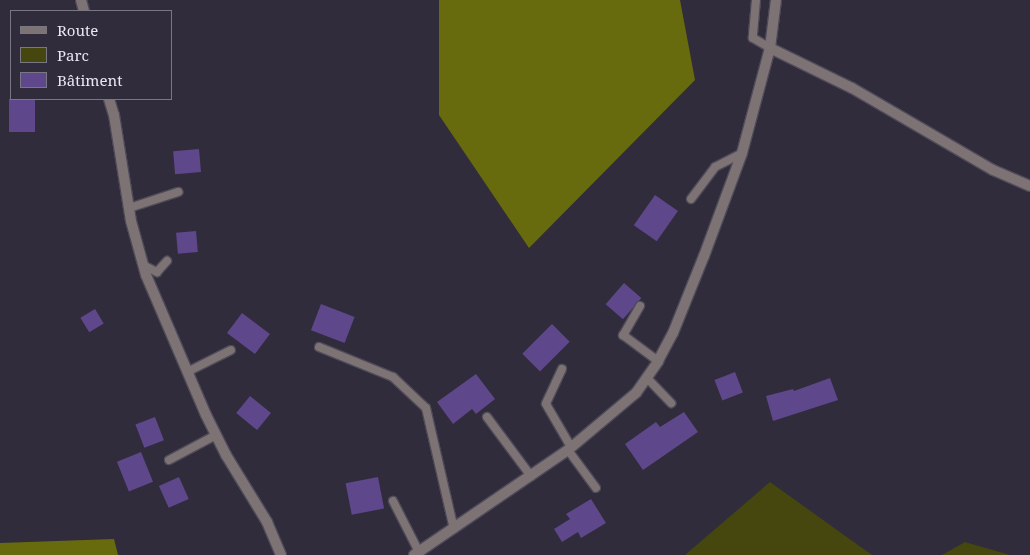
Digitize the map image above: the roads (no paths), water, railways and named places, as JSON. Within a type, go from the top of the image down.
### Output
[{"type":"street","points":[[417,553],[569,449],[636,393],[647,378],[673,333],[701,265],[742,153],[770,48],[776,0]]},
{"type":"street","points":[[770,48],[852,88],[993,170],[1030,186]]},
{"type":"street","points":[[109,100],[129,208],[143,264],[158,308],[216,435],[267,522],[280,555]]},
{"type":"lane","points":[[756,0],[753,38],[770,48]]},
{"type":"lane","points":[[691,199],[715,168],[742,153]]},
{"type":"lane","points":[[129,208],[178,192]]},
{"type":"lane","points":[[143,264],[157,272],[166,260]]},
{"type":"lane","points":[[640,306],[623,336],[658,361]]},
{"type":"lane","points":[[319,347],[393,377],[426,408],[454,529]]},
{"type":"lane","points":[[186,372],[231,350]]},
{"type":"lane","points":[[562,369],[546,404],[569,449],[596,488]]},
{"type":"lane","points":[[647,378],[671,403]]},
{"type":"lane","points":[[486,417],[531,476]]},
{"type":"lane","points":[[168,460],[216,435]]},
{"type":"lane","points":[[393,501],[417,553]]}]
